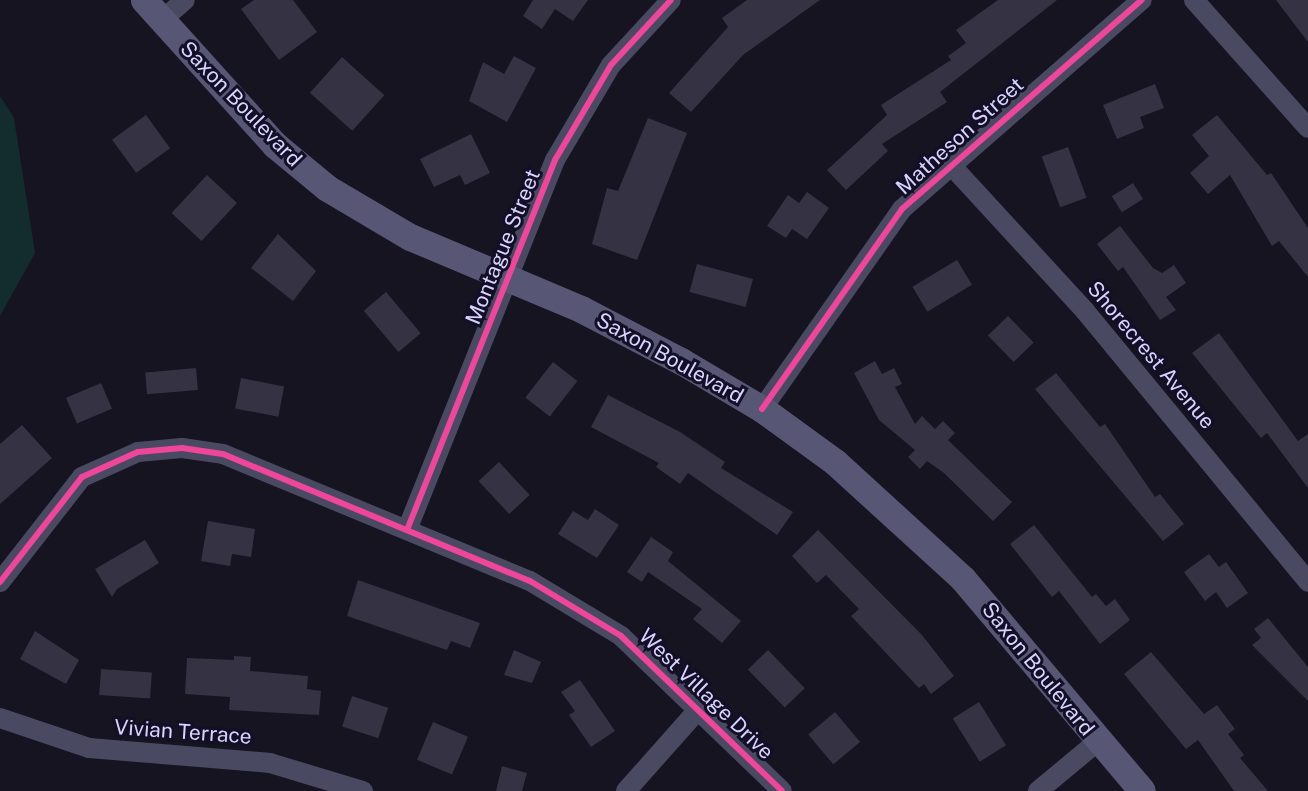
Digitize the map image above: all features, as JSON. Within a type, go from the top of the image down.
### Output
[{"type":"main road","name":"Saxon Boulevard","points":[[144,0],[275,145],[327,188],[410,237],[591,314],[762,409],[834,462],[963,579],[1097,742],[1142,791]]},
{"type":"street","points":[[162,20],[185,0]]},
{"type":"street","name":"Montague Street","points":[[407,530],[555,160],[611,65],[671,0]]},
{"type":"street","name":"Matheson Street","points":[[762,409],[902,209],[950,164],[1142,0]]},
{"type":"street","points":[[1194,0],[1308,128]]},
{"type":"street","name":"Shorecrest Avenue","points":[[950,164],[1085,311],[1308,582]]},
{"type":"street","name":"West Village Drive","points":[[0,582],[81,477],[138,452],[182,448],[223,454],[530,581],[621,636],[782,791]]},
{"type":"street","points":[[626,791],[698,710]]},
{"type":"street","name":"Vivian Terrace","points":[[0,718],[89,748],[270,763],[363,791]]},
{"type":"street","points":[[1038,791],[1097,742]]},
{"type":"green space","points":[[0,96],[14,118],[35,253],[0,316]]},
{"type":"building","points":[[254,0],[293,0],[317,32],[279,60],[241,9]]},
{"type":"building","points":[[533,0],[588,0],[573,21],[555,9],[542,29],[523,16]]},
{"type":"building","points":[[747,0],[820,0],[743,55],[691,112],[669,93],[728,27],[722,18]]},
{"type":"building","points":[[998,0],[1057,0],[940,92],[947,102],[882,144],[888,151],[846,190],[827,170],[887,115],[881,105],[951,60],[948,56],[966,43],[956,30]]},
{"type":"building","points":[[1276,0],[1308,0],[1308,42]]},
{"type":"building","points":[[514,56],[536,68],[507,122],[469,101],[483,62],[504,74]]},
{"type":"building","points":[[342,57],[384,95],[352,131],[310,93]]},
{"type":"building","points":[[1155,84],[1164,108],[1140,117],[1144,128],[1117,139],[1103,105]]},
{"type":"building","points":[[146,115],[170,148],[136,173],[112,140]]},
{"type":"building","points":[[1217,115],[1267,175],[1271,173],[1308,228],[1308,277],[1279,241],[1272,246],[1230,175],[1208,194],[1190,173],[1209,156],[1192,135]]},
{"type":"building","points":[[648,118],[687,133],[637,260],[592,244],[607,188],[618,191]]},
{"type":"building","points":[[471,134],[490,173],[465,185],[460,175],[434,187],[420,159]]},
{"type":"building","points":[[1068,147],[1086,198],[1060,207],[1042,157]]},
{"type":"building","points":[[207,175],[237,203],[202,241],[172,213]]},
{"type":"building","points":[[1133,183],[1143,199],[1122,212],[1112,196]]},
{"type":"building","points":[[807,192],[829,208],[807,239],[792,229],[786,238],[767,226],[788,195],[799,203]]},
{"type":"building","points":[[1120,226],[1153,268],[1162,273],[1174,265],[1186,283],[1166,297],[1176,310],[1160,320],[1123,267],[1118,271],[1097,244]]},
{"type":"building","points":[[278,234],[316,271],[293,301],[251,268]]},
{"type":"building","points":[[957,260],[972,285],[927,312],[912,287]]},
{"type":"building","points":[[697,264],[753,279],[746,307],[689,292]]},
{"type":"building","points":[[386,292],[421,333],[398,352],[364,311]]},
{"type":"building","points":[[1008,316],[1034,343],[1014,362],[988,335]]},
{"type":"building","points":[[1219,333],[1298,441],[1308,434],[1308,488],[1267,433],[1261,438],[1192,353]]},
{"type":"building","points":[[875,361],[882,374],[894,368],[902,384],[895,387],[915,424],[922,416],[935,429],[943,421],[955,433],[948,440],[1012,502],[993,521],[944,473],[927,461],[920,469],[908,457],[915,450],[879,420],[854,373]]},
{"type":"building","points":[[553,362],[577,381],[550,417],[525,397]]},
{"type":"building","points":[[196,368],[198,390],[147,394],[145,372]]},
{"type":"building","points":[[1056,373],[1100,427],[1105,424],[1155,497],[1160,494],[1184,524],[1163,541],[1035,389]]},
{"type":"building","points":[[241,378],[284,386],[278,417],[235,408]]},
{"type":"building","points":[[101,383],[112,409],[77,424],[66,398]]},
{"type":"building","points":[[608,395],[680,432],[725,462],[721,468],[793,512],[777,535],[688,473],[680,484],[656,467],[659,463],[591,427]]},
{"type":"building","points":[[22,425],[52,458],[0,504],[0,444]]},
{"type":"building","points":[[499,462],[530,495],[509,514],[479,481]]},
{"type":"building","points":[[595,509],[619,525],[597,558],[558,534],[573,511],[588,520]]},
{"type":"building","points":[[208,521],[255,529],[251,557],[232,554],[230,566],[201,561]]},
{"type":"building","points":[[1034,525],[1092,597],[1096,594],[1106,606],[1115,599],[1130,620],[1100,644],[1059,591],[1052,597],[1010,544]]},
{"type":"building","points":[[818,530],[922,635],[954,676],[931,694],[924,684],[919,688],[851,616],[859,609],[826,575],[817,583],[792,556]]},
{"type":"building","points":[[651,537],[673,552],[668,561],[741,621],[722,643],[693,619],[702,609],[648,572],[642,582],[627,572]]},
{"type":"building","points":[[145,540],[159,563],[117,589],[112,597],[95,569]]},
{"type":"building","points":[[1209,554],[1219,567],[1226,562],[1248,593],[1227,608],[1216,592],[1205,601],[1184,572]]},
{"type":"building","points":[[358,580],[480,623],[470,648],[451,641],[447,650],[347,616]]},
{"type":"building","points":[[1268,618],[1308,667],[1308,701],[1252,645],[1261,638],[1254,629]]},
{"type":"building","points":[[35,631],[79,660],[66,684],[20,659]]},
{"type":"building","points":[[514,650],[541,662],[532,683],[504,675]]},
{"type":"building","points":[[768,650],[805,688],[785,708],[748,669]]},
{"type":"building","points":[[1151,652],[1204,714],[1217,705],[1235,729],[1228,734],[1244,755],[1240,758],[1268,791],[1234,791],[1198,740],[1186,749],[1124,674]]},
{"type":"building","points":[[234,656],[251,657],[250,671],[308,676],[307,689],[321,691],[319,715],[229,710],[230,697],[185,694],[187,658],[234,660]]},
{"type":"building","points":[[101,669],[152,673],[150,698],[99,695]]},
{"type":"building","points":[[580,680],[615,731],[591,747],[569,715],[575,711],[561,692]]},
{"type":"building","points":[[352,696],[388,708],[378,738],[342,726]]},
{"type":"building","points":[[979,702],[1006,745],[980,762],[953,718]]},
{"type":"building","points":[[835,712],[860,742],[833,764],[808,734]]},
{"type":"building","points":[[433,722],[468,737],[452,775],[417,760]]},
{"type":"building","points":[[502,766],[527,773],[522,791],[496,791]]},
{"type":"cycle path","points":[[407,530],[555,160],[611,65],[671,0]]},
{"type":"cycle path","points":[[762,409],[902,209],[1142,0]]},
{"type":"cycle path","points":[[0,582],[82,477],[138,452],[182,448],[223,454],[530,581],[621,636],[782,791]]}]
